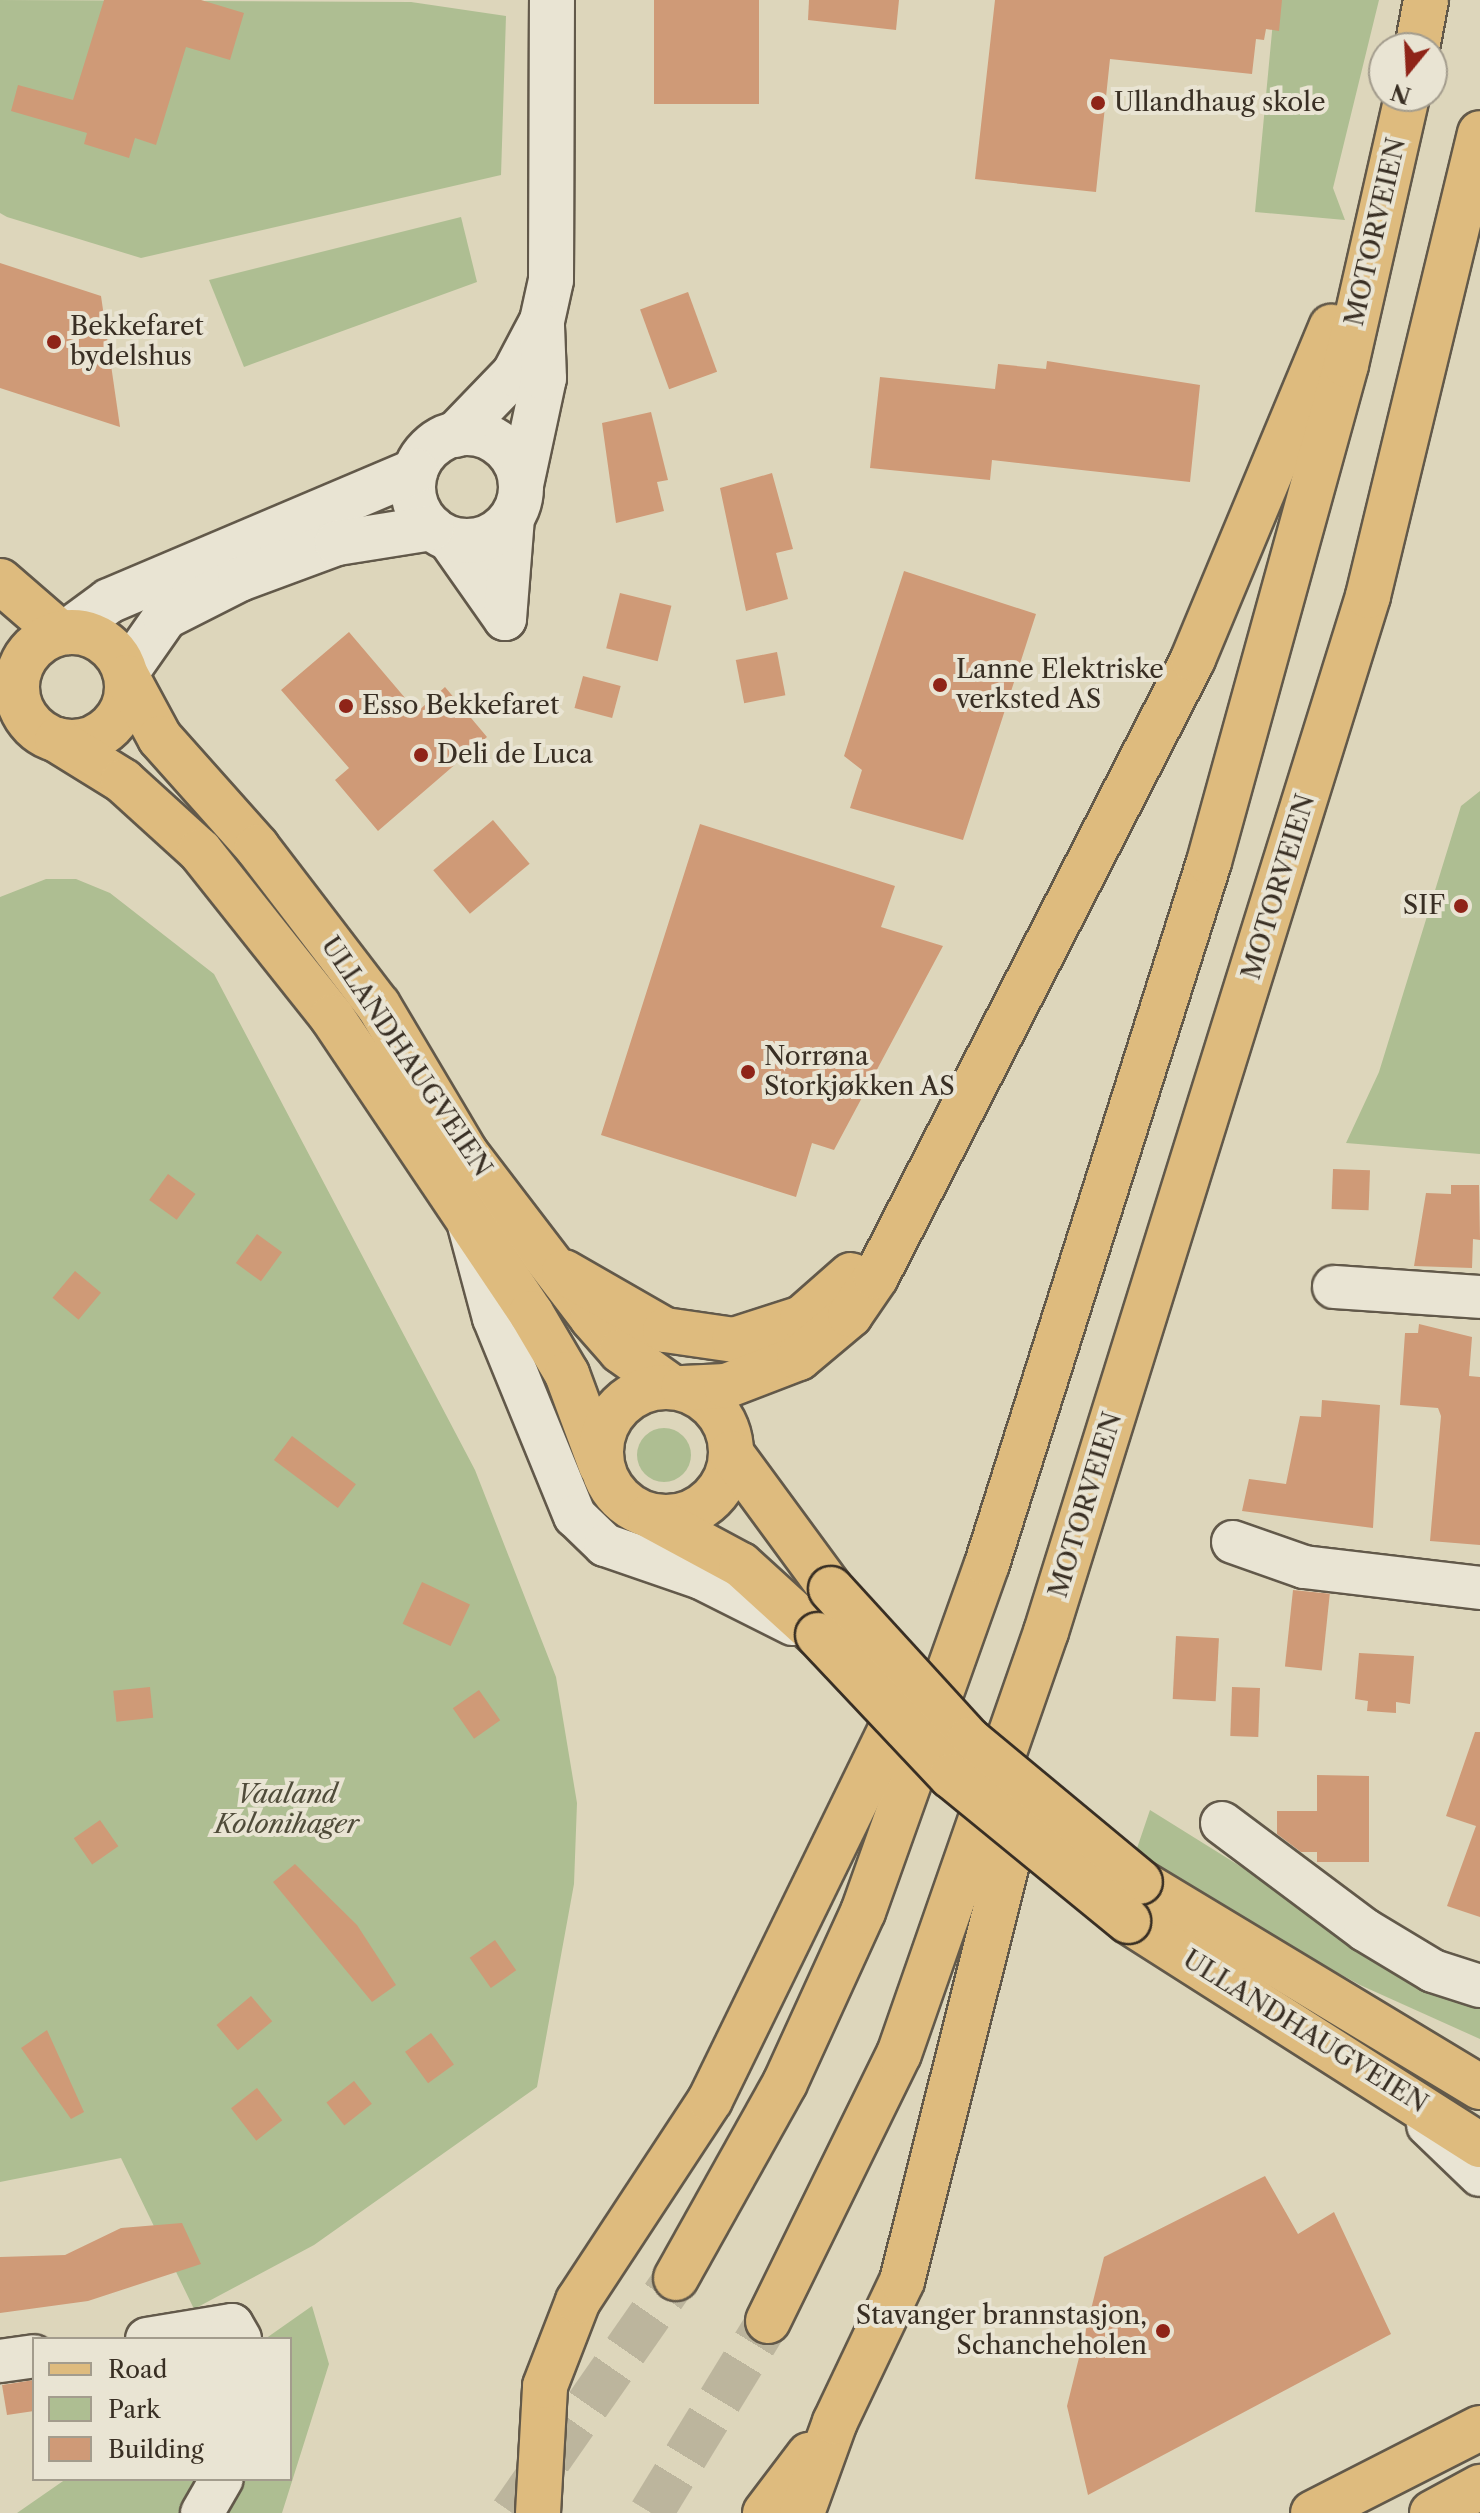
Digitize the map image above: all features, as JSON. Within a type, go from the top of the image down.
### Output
[{"type":"main road","points":[[1420,32],[1426,0]]},
{"type":"main road","name":"MOTORVEIEN","points":[[987,1564],[1209,862],[1304,526],[1404,112]]},
{"type":"main road","name":"MOTORVEIEN","points":[[1046,1632],[1368,596],[1480,133]]},
{"type":"main road","points":[[1134,1902],[951,1776],[818,1635],[732,1559],[619,1498],[601,1466],[600,1446],[616,1409],[650,1388],[748,1380],[825,1340],[876,1277],[897,1227],[1193,659],[1281,457],[1391,172]]},
{"type":"main road","points":[[0,581],[64,633],[97,638],[126,675],[124,705],[109,728],[93,738],[40,727],[22,664],[64,633]]},
{"type":"main road","name":"ULLANDHAUGVEIEN","points":[[126,675],[160,738],[257,847],[369,993],[466,1153],[564,1272],[621,1351],[677,1387]]},
{"type":"main road","name":"ULLANDHAUGVEIEN","points":[[0,676],[40,727],[123,781],[200,851],[332,1017],[567,1374],[601,1466]]},
{"type":"main road","points":[[564,1272],[665,1330],[734,1340],[802,1318],[897,1227]]},
{"type":"main road","points":[[677,1387],[716,1409],[731,1453],[831,1589],[969,1740],[1134,1902]]},
{"type":"main road","points":[[650,1516],[688,1513],[706,1503],[719,1490],[731,1453]]},
{"type":"main road","points":[[676,2278],[785,2083],[857,1926],[987,1564]]},
{"type":"main road","points":[[538,2513],[545,2386],[578,2301],[710,2100],[928,1650],[987,1564]]},
{"type":"main road","points":[[768,2321],[899,2054],[1046,1632]]},
{"type":"main road","points":[[802,2513],[835,2422],[902,2281],[985,1930],[1032,1768],[1046,1632]]},
{"type":"main road","name":"ULLANDHAUGVEIEN","points":[[1134,1902],[1480,2145]]},
{"type":"main road","name":"ULLANDHAUGVEIEN","points":[[1134,1902],[1480,2087]]},
{"type":"main road","points":[[765,2513],[835,2422]]},
{"type":"main road","points":[[1313,2513],[1428,2449],[1480,2428]]},
{"type":"main road","points":[[1432,2513],[1480,2487]]},
{"type":"street","points":[[542,321],[514,374],[455,435],[430,449],[416,471],[415,502],[505,619],[517,501],[544,378],[542,321],[552,249],[552,0]]},
{"type":"street","points":[[455,435],[500,444],[517,501]]},
{"type":"street","points":[[64,633],[109,601],[416,471]]},
{"type":"street","points":[[126,675],[165,617],[240,579],[337,543],[440,533],[484,539],[517,501]]},
{"type":"street","name":"ULLANDHAUGVEIEN","points":[[469,1224],[494,1318],[575,1516],[614,1550],[701,1578],[818,1635]]},
{"type":"street","points":[[1334,1287],[1480,1297]]},
{"type":"street","points":[[1233,1542],[1304,1567],[1480,1588]]},
{"type":"street","points":[[1222,1823],[1365,1930],[1433,1971],[1480,1986]]},
{"type":"street","points":[[1366,2066],[1480,2175]]},
{"type":"street","points":[[172,2337],[236,2332]]},
{"type":"street","points":[[0,2361],[32,2356]]},
{"type":"street","points":[[1428,2449],[1480,2402]]},
{"type":"street","points":[[202,2513],[221,2481]]},
{"type":"green space","points":[[0,0],[411,2],[506,16],[501,175],[141,258],[7,217],[0,213]]},
{"type":"green space","points":[[1275,0],[1379,0],[1371,32],[1368,32],[1368,45],[1333,188],[1345,220],[1255,212]]},
{"type":"green space","points":[[461,217],[477,282],[244,367],[209,280]]},
{"type":"green space","points":[[1480,791],[1480,1154],[1346,1143],[1379,1072],[1461,806]]},
{"type":"green space","name":"Vaaland Kolonihager","points":[[46,879],[76,879],[110,893],[214,974],[475,1470],[556,1677],[577,1803],[574,1884],[537,2087],[314,2245],[194,2309],[121,2158],[0,2182],[0,897]]},
{"type":"green space","points":[[664,1428],[683,1436],[691,1455],[683,1474],[664,1482],[645,1474],[637,1455],[645,1436]]},
{"type":"green space","points":[[1150,1810],[1344,1931],[1480,2002],[1480,2039],[1360,1985],[1133,1860]]},
{"type":"green space","points":[[312,2306],[329,2364],[282,2513],[17,2513],[63,2481],[292,2481],[292,2337],[268,2337]]},
{"type":"building","points":[[104,0],[201,0],[244,13],[230,60],[186,47],[156,145],[135,138],[129,158],[84,144],[87,133],[11,111],[18,85],[73,100]]},
{"type":"building","points":[[654,0],[759,0],[759,104],[654,104]]},
{"type":"building","points":[[809,0],[899,0],[896,30],[808,20]]},
{"type":"building","points":[[995,0],[1282,0],[1279,31],[1266,29],[1264,40],[1256,39],[1252,74],[1110,59],[1096,192],[975,179]]},
{"type":"building","name":"Bekkefaret bydelshus","points":[[0,263],[101,296],[120,427],[0,388]]},
{"type":"building","points":[[688,292],[717,372],[669,389],[640,309]]},
{"type":"building","points":[[1047,361],[1200,385],[1190,482],[992,460],[990,480],[870,468],[880,377],[995,389],[998,364],[1046,369]]},
{"type":"building","points":[[651,412],[668,480],[657,482],[664,511],[616,523],[602,423]]},
{"type":"building","points":[[772,473],[793,549],[776,553],[788,599],[746,611],[720,488]]},
{"type":"building","name":"Lanne Elektriske verksted AS","points":[[904,571],[1036,614],[963,840],[850,808],[862,770],[844,756]]},
{"type":"building","points":[[620,593],[671,606],[658,661],[606,648]]},
{"type":"building","points":[[349,632],[417,712],[445,687],[487,737],[378,831],[335,780],[349,768],[281,690]]},
{"type":"building","points":[[777,652],[785,695],[744,703],[736,660]]},
{"type":"building","points":[[583,676],[621,686],[612,718],[574,708]]},
{"type":"building","points":[[493,820],[530,864],[470,914],[433,870]]},
{"type":"building","name":"Norrøna Storkjøkken AS","points":[[700,824],[895,886],[881,927],[943,946],[834,1150],[812,1143],[796,1197],[601,1135]]},
{"type":"building","points":[[1333,1169],[1370,1170],[1369,1210],[1332,1209]]},
{"type":"building","points":[[168,1174],[196,1194],[177,1220],[149,1200]]},
{"type":"building","points":[[1451,1185],[1479,1185],[1480,1240],[1473,1239],[1472,1268],[1414,1266],[1426,1193],[1451,1194]]},
{"type":"building","points":[[257,1234],[282,1252],[261,1281],[236,1263]]},
{"type":"building","points":[[75,1271],[101,1293],[79,1320],[53,1298]]},
{"type":"building","points":[[1419,1324],[1472,1337],[1469,1376],[1480,1377],[1480,1545],[1430,1541],[1441,1416],[1438,1408],[1400,1405],[1405,1333],[1418,1333]]},
{"type":"building","points":[[1322,1400],[1380,1405],[1373,1528],[1242,1511],[1249,1479],[1286,1484],[1300,1416],[1321,1417]]},
{"type":"building","points":[[292,1436],[356,1484],[338,1508],[274,1460]]},
{"type":"building","points":[[422,1582],[470,1604],[451,1646],[403,1624]]},
{"type":"building","points":[[1293,1590],[1330,1594],[1322,1670],[1285,1667]]},
{"type":"building","points":[[1176,1636],[1219,1638],[1216,1701],[1173,1699]]},
{"type":"building","points":[[1359,1653],[1414,1656],[1410,1704],[1396,1702],[1396,1713],[1367,1711],[1368,1701],[1355,1699]]},
{"type":"building","points":[[150,1687],[153,1718],[116,1722],[113,1691]]},
{"type":"building","points":[[1232,1687],[1260,1688],[1258,1737],[1230,1736]]},
{"type":"building","points":[[479,1690],[500,1720],[474,1739],[453,1708]]},
{"type":"building","points":[[1475,1732],[1480,1732],[1480,1917],[1447,1906],[1476,1826],[1446,1816]]},
{"type":"building","points":[[1317,1775],[1369,1776],[1369,1862],[1317,1862],[1317,1852],[1301,1852],[1277,1834],[1277,1811],[1317,1811]]},
{"type":"building","points":[[100,1820],[118,1846],[92,1865],[74,1838]]},
{"type":"building","points":[[295,1864],[357,1925],[396,1985],[372,2002],[273,1882]]},
{"type":"building","points":[[495,1940],[516,1970],[491,1988],[470,1958]]},
{"type":"building","points":[[251,1996],[272,2021],[238,2050],[217,2025]]},
{"type":"building","points":[[47,2030],[84,2112],[71,2119],[21,2048]]},
{"type":"building","points":[[431,2033],[454,2065],[428,2083],[405,2052]]},
{"type":"building","points":[[354,2081],[372,2104],[344,2125],[326,2103]]},
{"type":"building","points":[[257,2088],[282,2120],[256,2141],[231,2108]]},
{"type":"building","name":"Stavanger brannstasjon, Schancheholen","points":[[1265,2176],[1298,2234],[1334,2212],[1391,2334],[1088,2495],[1067,2406],[1104,2257]]},
{"type":"building","points":[[182,2223],[201,2264],[88,2301],[0,2313],[0,2257],[65,2255],[121,2228]]},
{"type":"building","points":[[32,2380],[32,2411],[7,2415],[2,2385]]},
{"type":"tunnel","points":[[512,2513],[676,2278]]},
{"type":"tunnel","points":[[651,2513],[768,2321]]},
{"type":"place","name":"Ullandhaug skole","points":[[1098,103]]},
{"type":"place","name":"Bekkefaret bydelshus","points":[[54,342]]},
{"type":"place","name":"Lanne Elektriske verksted AS","points":[[940,685]]},
{"type":"place","name":"Esso Bekkefaret","points":[[346,706]]},
{"type":"place","name":"Deli de Luca","points":[[421,755]]},
{"type":"place","name":"SIF","points":[[1461,906]]},
{"type":"place","name":"Norrøna Storkjøkken AS","points":[[748,1072]]},
{"type":"place","name":"Stavanger brannstasjon, Schancheholen","points":[[1163,2331]]}]
